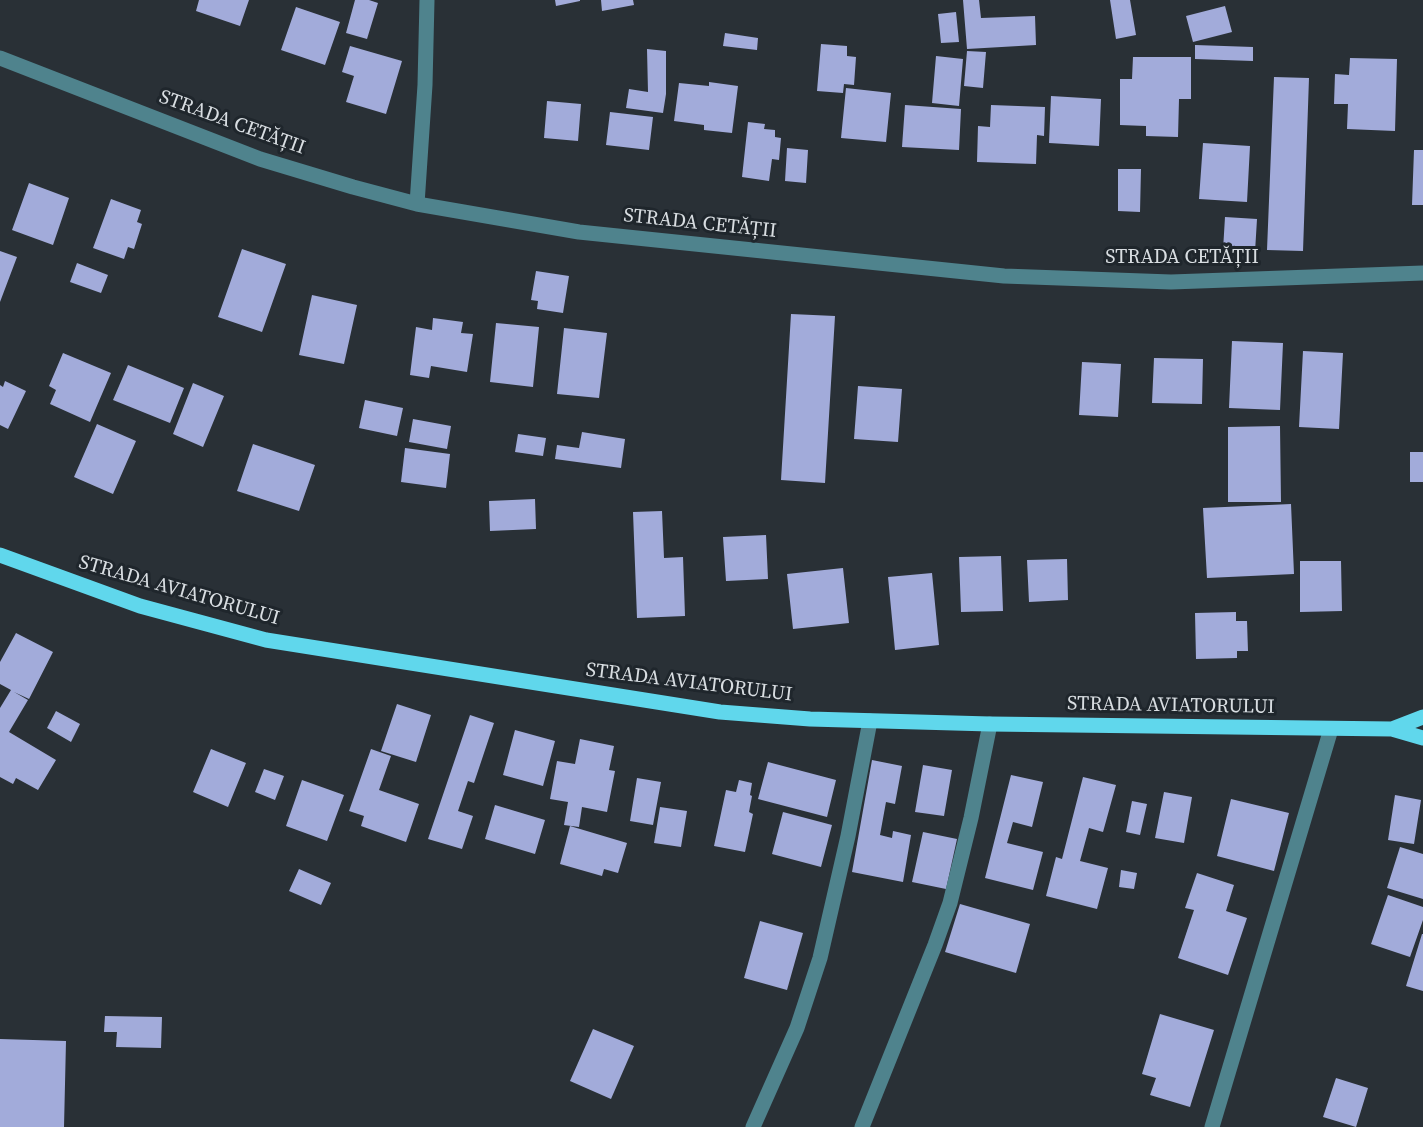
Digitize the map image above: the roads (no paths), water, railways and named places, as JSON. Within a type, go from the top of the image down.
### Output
[{"type":"main road","name":"STRADA AVIATORULUI","points":[[0,555],[140,606],[267,640],[720,712],[870,721],[1331,729],[1392,729],[1423,717]]},
{"type":"main road","points":[[1392,729],[1423,738]]},
{"type":"street","points":[[417,204],[425,85],[427,0]]},
{"type":"street","name":"STRADA CETĂȚII","points":[[0,57],[260,159],[417,204],[579,232],[1004,276],[1171,282],[1423,273]]},
{"type":"street","points":[[753,1127],[797,1029],[820,958],[848,837],[870,721]]},
{"type":"street","points":[[862,1127],[950,903],[971,818],[990,724]]},
{"type":"street","points":[[1212,1127],[1331,729]]}]
